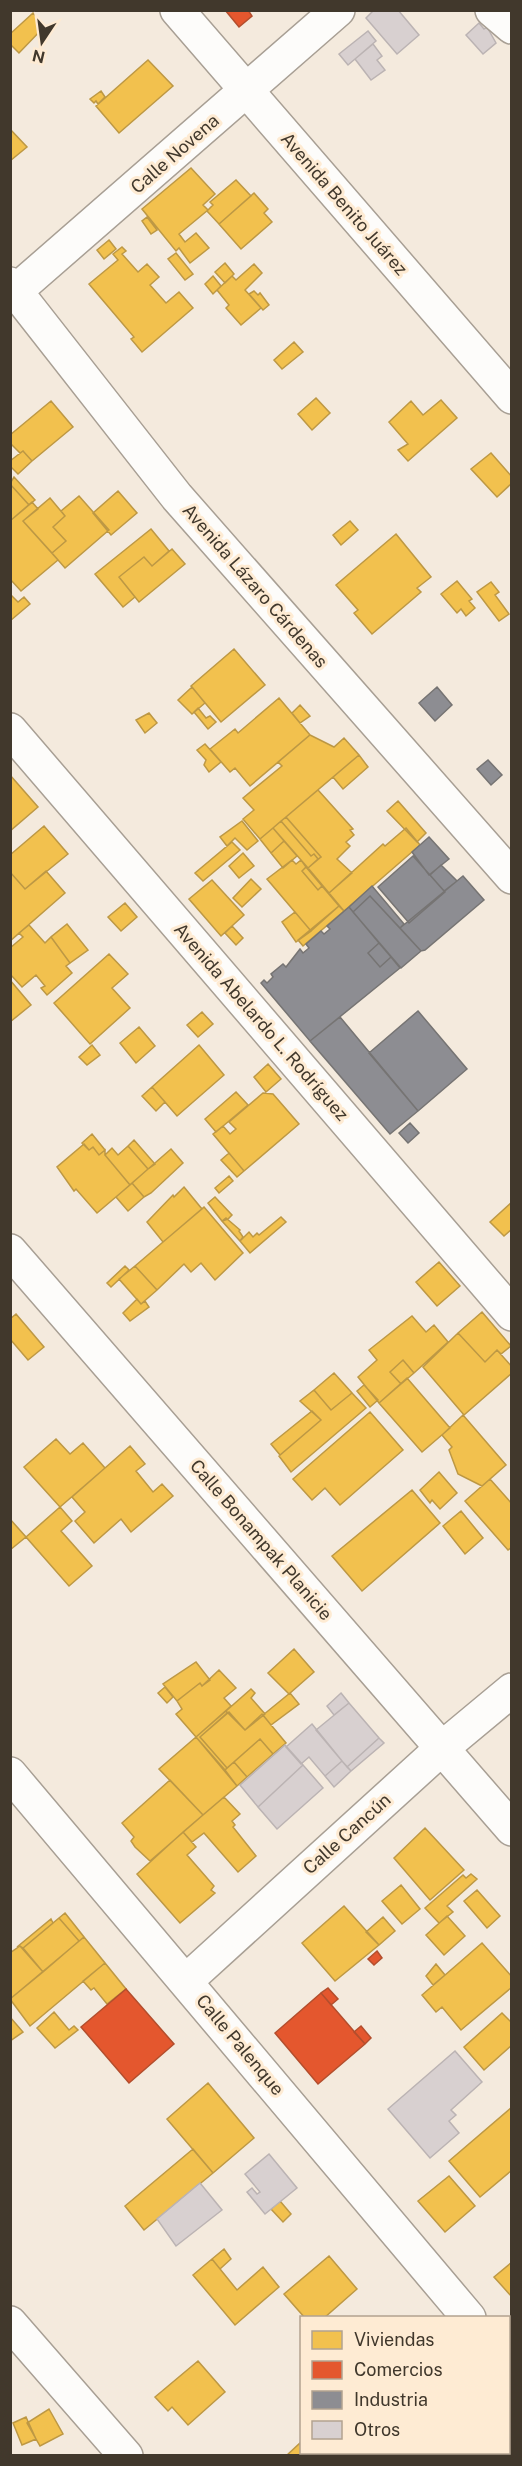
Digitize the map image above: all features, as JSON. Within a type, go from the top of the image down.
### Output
[{"type":"street","name":"Avenida Benito Juárez","points":[[177,10],[512,398]]},
{"type":"street","name":"Calle Novena","points":[[12,290],[247,92],[338,10]]},
{"type":"street","points":[[492,10],[512,27]]},
{"type":"street","name":"Avenida Lázaro Cárdenas","points":[[12,290],[177,497],[512,877]]},
{"type":"street","name":"Avenida Abelardo L. Rodríguez","points":[[10,730],[512,1314]]},
{"type":"street","name":"Calle Bonampak Planicie","points":[[10,1251],[512,1829]]},
{"type":"street","name":"Calle Cancún","points":[[186,1981],[441,1749],[512,1690]]},
{"type":"street","name":"Calle Palenque","points":[[10,1774],[467,2316]]},
{"type":"street","points":[[10,2323],[126,2456]]},
{"type":"building: Viviendas","points":[[33,13],[45,26],[19,53],[10,44],[10,34]]},
{"type":"building: Viviendas","points":[[148,60],[173,86],[119,133],[96,106]]},
{"type":"building: Viviendas","points":[[101,91],[105,97],[98,104],[96,101],[94,103],[90,99]]},
{"type":"building: Viviendas","points":[[10,129],[27,147],[10,161]]},
{"type":"building: Viviendas","points":[[191,168],[215,194],[203,205],[208,210],[179,234],[185,242],[196,233],[209,248],[190,263],[179,248],[176,251],[142,209]]},
{"type":"building: Viviendas","points":[[236,180],[251,196],[219,224],[207,211],[213,205],[210,202]]},
{"type":"building: Viviendas","points":[[254,193],[268,209],[264,213],[272,222],[241,249],[219,224]]},
{"type":"building: Viviendas","points":[[147,217],[157,230],[151,234],[142,221]]},
{"type":"building: Viviendas","points":[[109,240],[116,249],[104,259],[97,250]]},
{"type":"building: Viviendas","points":[[122,247],[126,251],[122,254],[138,272],[147,264],[159,277],[150,285],[166,303],[179,292],[193,308],[142,352],[131,339],[134,337],[89,284],[118,260],[113,254]]},
{"type":"building: Viviendas","points":[[176,253],[193,274],[185,280],[168,259]]},
{"type":"building: Viviendas","points":[[225,263],[234,274],[225,283],[215,272]]},
{"type":"building: Viviendas","points":[[254,264],[262,273],[245,290],[261,308],[241,325],[226,308],[229,305],[217,290],[232,276],[236,280]]},
{"type":"building: Viviendas","points":[[213,276],[221,286],[213,294],[205,284]]},
{"type":"building: Viviendas","points":[[254,291],[258,295],[260,293],[269,305],[263,310],[249,294]]},
{"type":"building: Viviendas","points":[[294,342],[303,352],[282,369],[274,360]]},
{"type":"building: Viviendas","points":[[316,398],[330,413],[312,430],[298,414]]},
{"type":"building: Viviendas","points":[[441,400],[457,418],[408,461],[398,450],[408,444],[389,422],[411,401],[423,415]]},
{"type":"building: Viviendas","points":[[51,401],[73,427],[32,461],[23,451],[20,453],[10,443],[10,435]]},
{"type":"building: Viviendas","points":[[23,451],[32,461],[18,474],[10,466],[10,461]]},
{"type":"building: Viviendas","points":[[491,453],[512,477],[512,483],[497,497],[471,469]]},
{"type":"building: Viviendas","points":[[14,477],[35,500],[29,505],[10,484]]},
{"type":"building: Viviendas","points":[[10,484],[29,505],[10,521]]},
{"type":"building: Viviendas","points":[[118,491],[137,513],[111,535],[93,513]]},
{"type":"building: Viviendas","points":[[79,496],[109,530],[65,568],[52,553],[66,541],[53,527],[65,516],[61,511]]},
{"type":"building: Viviendas","points":[[50,498],[65,516],[53,527],[66,541],[52,553],[23,521]]},
{"type":"building: Viviendas","points":[[32,502],[38,509],[23,521],[58,560],[21,591],[10,579],[10,521]]},
{"type":"building: Viviendas","points":[[350,521],[358,530],[341,545],[333,535]]},
{"type":"building: Viviendas","points":[[151,529],[169,551],[152,566],[144,557],[119,577],[135,597],[123,607],[95,574]]},
{"type":"building: Viviendas","points":[[396,534],[431,577],[417,588],[421,592],[372,634],[354,613],[358,610],[336,585]]},
{"type":"building: Viviendas","points":[[172,549],[185,564],[139,602],[119,577],[144,557],[152,566]]},
{"type":"building: Viviendas","points":[[457,581],[472,599],[469,601],[475,608],[466,616],[461,609],[457,613],[441,594]]},
{"type":"building: Viviendas","points":[[491,582],[499,592],[495,595],[509,614],[499,621],[477,592]]},
{"type":"building: Viviendas","points":[[10,594],[18,602],[24,597],[30,604],[10,621]]},
{"type":"building: Viviendas","points":[[234,649],[265,685],[221,722],[191,686]]},
{"type":"building: Viviendas","points":[[192,687],[205,703],[192,714],[178,700]]},
{"type":"building: Viviendas","points":[[279,698],[310,735],[250,786],[235,768],[230,772],[210,749],[235,729],[238,733]]},
{"type":"building: Viviendas","points":[[300,705],[310,716],[300,723],[292,713]]},
{"type":"building: Viviendas","points":[[198,708],[206,718],[210,716],[216,722],[208,729],[194,712]]},
{"type":"building: Viviendas","points":[[149,713],[157,723],[145,733],[136,720]]},
{"type":"building: Viviendas","points":[[310,735],[334,747],[344,738],[359,755],[260,839],[243,819],[254,810],[243,798],[282,766],[278,762]]},
{"type":"building: Viviendas","points":[[205,744],[221,762],[209,772],[204,765],[206,760],[197,750]]},
{"type":"building: Viviendas","points":[[359,755],[368,767],[343,789],[333,777]]},
{"type":"building: Viviendas","points":[[10,775],[38,807],[10,831]]},
{"type":"building: Viviendas","points":[[318,790],[353,829],[350,830],[354,835],[346,842],[350,846],[337,859],[352,873],[329,893],[308,868],[321,857],[286,817]]},
{"type":"building: Viviendas","points":[[398,801],[426,833],[417,842],[387,811]]},
{"type":"building: Viviendas","points":[[286,817],[321,857],[318,859],[314,854],[311,856],[281,821]]},
{"type":"building: Viviendas","points":[[242,821],[258,841],[247,850],[235,838],[227,846],[220,837]]},
{"type":"building: Viviendas","points":[[281,821],[311,856],[314,854],[318,859],[308,868],[273,828]]},
{"type":"building: Viviendas","points":[[44,826],[68,854],[25,889],[10,872],[10,855]]},
{"type":"building: Viviendas","points":[[273,828],[284,841],[271,853],[260,839]]},
{"type":"building: Viviendas","points":[[406,828],[420,845],[344,911],[329,893],[383,844],[385,846]]},
{"type":"building: Viviendas","points":[[284,841],[297,856],[283,868],[271,853]]},
{"type":"building: Viviendas","points":[[232,842],[240,850],[203,881],[195,873]]},
{"type":"building: Viviendas","points":[[243,853],[254,866],[239,878],[229,866]]},
{"type":"building: Viviendas","points":[[292,860],[296,864],[301,860],[306,867],[302,871],[318,890],[322,886],[339,906],[311,931],[267,879]]},
{"type":"building: Viviendas","points":[[306,867],[322,886],[318,890],[302,871]]},
{"type":"building: Viviendas","points":[[46,871],[65,893],[10,941],[10,872],[25,889]]},
{"type":"building: Viviendas","points":[[251,879],[261,889],[242,907],[233,898]]},
{"type":"building: Viviendas","points":[[212,880],[244,915],[221,936],[189,899]]},
{"type":"building: Viviendas","points":[[125,903],[137,917],[121,931],[108,917]]},
{"type":"building: Viviendas","points":[[339,906],[344,911],[303,946],[298,940]]},
{"type":"building: Viviendas","points":[[295,912],[311,931],[296,942],[282,922]]},
{"type":"building: Viviendas","points":[[67,924],[88,950],[70,963],[51,937]]},
{"type":"building: Viviendas","points":[[29,925],[45,943],[51,937],[70,963],[66,966],[72,973],[47,995],[41,988],[45,986],[36,975],[22,987],[10,974],[10,948],[23,937],[19,933]]},
{"type":"building: Viviendas","points":[[232,926],[243,938],[236,945],[225,933]]},
{"type":"building: Viviendas","points":[[109,954],[128,974],[112,988],[130,1008],[90,1044],[54,1003]]},
{"type":"building: Viviendas","points":[[10,980],[31,1005],[10,1022]]},
{"type":"building: Viviendas","points":[[202,1012],[213,1024],[198,1037],[187,1025]]},
{"type":"building: Viviendas","points":[[139,1027],[155,1046],[136,1063],[120,1043]]},
{"type":"building: Viviendas","points":[[92,1045],[100,1055],[87,1065],[79,1057]]},
{"type":"building: Viviendas","points":[[199,1045],[224,1075],[177,1116],[152,1087]]},
{"type":"building: Viviendas","points":[[268,1064],[281,1079],[266,1092],[254,1077]]},
{"type":"building: Viviendas","points":[[152,1087],[165,1102],[156,1111],[142,1096]]},
{"type":"building: Viviendas","points":[[236,1092],[248,1105],[216,1132],[205,1119]]},
{"type":"building: Viviendas","points":[[263,1093],[273,1094],[299,1124],[244,1171],[213,1134],[223,1126],[230,1134],[236,1129],[229,1122]]},
{"type":"building: Viviendas","points":[[92,1134],[105,1150],[99,1155],[93,1147],[89,1150],[82,1143]]},
{"type":"building: Viviendas","points":[[134,1140],[155,1164],[148,1169],[128,1146]]},
{"type":"building: Viviendas","points":[[84,1144],[89,1150],[93,1147],[99,1155],[105,1150],[105,1155],[130,1185],[97,1213],[76,1189],[74,1191],[57,1167]]},
{"type":"building: Viviendas","points":[[128,1146],[148,1169],[130,1185],[105,1155],[112,1148],[118,1155]]},
{"type":"building: Viviendas","points":[[171,1149],[183,1163],[144,1197],[132,1183]]},
{"type":"building: Viviendas","points":[[229,1153],[244,1171],[237,1177],[221,1160]]},
{"type":"building: Viviendas","points":[[229,1176],[233,1181],[219,1193],[215,1188]]},
{"type":"building: Viviendas","points":[[132,1183],[144,1197],[128,1211],[116,1197]]},
{"type":"building: Viviendas","points":[[184,1187],[202,1209],[163,1242],[147,1222]]},
{"type":"building: Viviendas","points":[[215,1197],[232,1215],[228,1219],[222,1221],[208,1203]]},
{"type":"building: Viviendas","points":[[512,1202],[512,1229],[504,1236],[490,1222]]},
{"type":"building: Viviendas","points":[[204,1207],[243,1253],[215,1280],[201,1263],[191,1272],[184,1264],[157,1290],[135,1266]]},
{"type":"building: Viviendas","points":[[281,1217],[286,1222],[250,1253],[240,1241],[249,1232],[253,1237],[257,1233],[259,1235]]},
{"type":"building: Viviendas","points":[[226,1218],[240,1230],[243,1237],[240,1241],[222,1221]]},
{"type":"building: Viviendas","points":[[439,1262],[460,1286],[437,1306],[416,1282]]},
{"type":"building: Viviendas","points":[[125,1266],[129,1270],[111,1287],[107,1283]]},
{"type":"building: Viviendas","points":[[135,1266],[157,1290],[141,1304],[119,1279]]},
{"type":"building: Viviendas","points":[[137,1299],[141,1304],[145,1301],[149,1307],[130,1321],[123,1313]]},
{"type":"building: Viviendas","points":[[482,1312],[511,1346],[501,1354],[497,1350],[485,1362],[458,1333]]},
{"type":"building: Viviendas","points":[[16,1314],[44,1347],[28,1360],[10,1339],[10,1319]]},
{"type":"building: Viviendas","points":[[412,1316],[426,1332],[434,1325],[448,1342],[414,1373],[403,1360],[390,1372],[401,1384],[379,1403],[358,1377],[377,1360],[369,1350]]},
{"type":"building: Viviendas","points":[[458,1333],[485,1362],[497,1350],[512,1367],[512,1373],[464,1415],[423,1367]]},
{"type":"building: Viviendas","points":[[403,1360],[414,1373],[401,1384],[390,1372]]},
{"type":"building: Viviendas","points":[[334,1373],[352,1393],[331,1410],[314,1390]]},
{"type":"building: Viviendas","points":[[407,1378],[450,1428],[422,1452],[379,1403]]},
{"type":"building: Viviendas","points":[[364,1385],[378,1400],[370,1407],[357,1391]]},
{"type":"building: Viviendas","points":[[314,1390],[331,1410],[352,1393],[366,1408],[291,1472],[279,1456],[321,1420],[300,1401]]},
{"type":"building: Viviendas","points":[[312,1411],[321,1420],[280,1455],[271,1444]]},
{"type":"building: Viviendas","points":[[370,1412],[403,1450],[340,1505],[325,1488],[312,1500],[293,1479]]},
{"type":"building: Viviendas","points":[[463,1415],[506,1465],[482,1486],[458,1474],[449,1450],[452,1447],[442,1435]]},
{"type":"building: Viviendas","points":[[56,1439],[70,1454],[83,1443],[105,1468],[60,1507],[24,1467]]},
{"type":"building: Viviendas","points":[[130,1446],[145,1464],[136,1471],[153,1492],[162,1484],[173,1496],[131,1532],[121,1519],[94,1543],[75,1521],[85,1512],[72,1497]]},
{"type":"building: Viviendas","points":[[439,1472],[457,1493],[440,1509],[432,1500],[430,1503],[420,1490]]},
{"type":"building: Viviendas","points":[[490,1479],[512,1504],[512,1547],[508,1550],[465,1501]]},
{"type":"building: Viviendas","points":[[412,1490],[440,1523],[362,1591],[332,1556]]},
{"type":"building: Viviendas","points":[[60,1507],[72,1521],[61,1531],[92,1566],[69,1586],[26,1537]]},
{"type":"building: Viviendas","points":[[461,1511],[483,1538],[465,1554],[443,1526]]},
{"type":"building: Viviendas","points":[[10,1519],[26,1537],[10,1550]]},
{"type":"building: Viviendas","points":[[294,1649],[314,1672],[289,1694],[268,1673]]},
{"type":"building: Viviendas","points":[[196,1662],[210,1680],[202,1686],[200,1683],[177,1701],[163,1684]]},
{"type":"building: Viviendas","points":[[219,1670],[236,1688],[224,1698],[231,1706],[196,1737],[176,1714],[182,1709],[177,1701],[200,1683],[202,1686]]},
{"type":"building: Viviendas","points":[[165,1687],[173,1697],[167,1703],[158,1693]]},
{"type":"building: Viviendas","points":[[251,1689],[255,1693],[251,1698],[265,1714],[245,1730],[226,1711]]},
{"type":"building: Viviendas","points":[[290,1693],[299,1704],[271,1725],[263,1715]]},
{"type":"building: Viviendas","points":[[226,1711],[227,1713],[200,1737],[227,1768],[225,1770],[196,1737]]},
{"type":"building: Viviendas","points":[[229,1712],[245,1730],[262,1714],[286,1743],[273,1754],[260,1739],[227,1768],[200,1737]]},
{"type":"building: Viviendas","points":[[196,1737],[237,1786],[203,1815],[159,1769]]},
{"type":"building: Viviendas","points":[[260,1739],[273,1754],[247,1777],[234,1762]]},
{"type":"building: Viviendas","points":[[234,1762],[247,1777],[237,1786],[225,1770]]},
{"type":"building: Viviendas","points":[[170,1780],[203,1815],[150,1861],[135,1847],[131,1841],[134,1837],[122,1823]]},
{"type":"building: Viviendas","points":[[224,1797],[240,1814],[232,1821],[235,1825],[233,1827],[256,1856],[238,1872],[204,1833],[192,1842],[183,1832]]},
{"type":"building: Viviendas","points":[[425,1828],[464,1870],[430,1900],[394,1858]]},
{"type":"building: Viviendas","points":[[183,1832],[196,1847],[187,1855],[214,1886],[211,1890],[215,1893],[180,1923],[137,1874]]},
{"type":"building: Viviendas","points":[[471,1874],[477,1879],[447,1906],[453,1912],[439,1923],[425,1908],[463,1875],[466,1878]]},
{"type":"building: Viviendas","points":[[401,1885],[420,1909],[402,1924],[382,1901]]},
{"type":"building: Viviendas","points":[[477,1890],[500,1916],[487,1928],[464,1901]]},
{"type":"building: Viviendas","points":[[344,1906],[379,1945],[335,1981],[302,1943]]},
{"type":"building: Viviendas","points":[[65,1913],[84,1937],[79,1941],[59,1918]]},
{"type":"building: Viviendas","points":[[447,1916],[465,1936],[444,1955],[426,1935]]},
{"type":"building: Viviendas","points":[[383,1917],[395,1931],[379,1945],[366,1932]]},
{"type":"building: Viviendas","points":[[59,1918],[79,1941],[43,1972],[23,1948]]},
{"type":"building: Viviendas","points":[[51,1919],[53,1923],[23,1948],[17,1947]]},
{"type":"building: Viviendas","points":[[84,1937],[105,1963],[30,2026],[10,1999]]},
{"type":"building: Viviendas","points":[[482,1943],[512,1977],[512,1987],[461,2030],[442,2007],[436,2012],[422,1995]]},
{"type":"building: Viviendas","points":[[20,1946],[43,1972],[10,1999],[10,1953]]},
{"type":"building: Viviendas","points":[[105,1963],[126,1989],[107,2004],[94,1988],[91,1990],[83,1981]]},
{"type":"building: Viviendas","points":[[436,1964],[445,1975],[433,1985],[426,1976]]},
{"type":"building: Viviendas","points":[[54,2012],[69,2030],[74,2026],[78,2030],[55,2048],[37,2028]]},
{"type":"building: Viviendas","points":[[502,2013],[512,2023],[512,2045],[484,2070],[464,2047]]},
{"type":"building: Viviendas","points":[[10,2017],[23,2032],[10,2041]]},
{"type":"building: Viviendas","points":[[208,2083],[254,2138],[213,2173],[167,2119]]},
{"type":"building: Viviendas","points":[[512,2107],[512,2170],[480,2197],[449,2161]]},
{"type":"building: Viviendas","points":[[193,2149],[213,2173],[144,2230],[125,2206]]},
{"type":"building: Viviendas","points":[[449,2176],[475,2206],[445,2232],[418,2201]]},
{"type":"building: Viviendas","points":[[280,2201],[291,2214],[283,2222],[271,2209]]},
{"type":"building: Viviendas","points":[[224,2249],[231,2259],[220,2269],[212,2259]]},
{"type":"building: Viviendas","points":[[329,2256],[357,2289],[326,2316],[303,2316],[284,2294]]},
{"type":"building: Viviendas","points":[[212,2259],[237,2290],[263,2267],[279,2287],[235,2325],[193,2275]]},
{"type":"building: Viviendas","points":[[512,2262],[512,2297],[494,2277]]},
{"type":"building: Viviendas","points":[[198,2361],[225,2392],[188,2425],[172,2407],[168,2411],[155,2397]]},
{"type":"building: Viviendas","points":[[49,2409],[63,2434],[40,2446],[27,2423]]},
{"type":"building: Viviendas","points":[[26,2417],[36,2439],[22,2445],[13,2423]]},
{"type":"building: Viviendas","points":[[300,2443],[300,2454],[312,2456],[286,2456]]},
{"type":"building: Viviendas","points":[[310,2454],[347,2454],[348,2456],[312,2456]]},
{"type":"building: Comercios","points":[[225,10],[248,10],[252,16],[239,27]]},
{"type":"building: Comercios","points":[[377,1951],[382,1958],[374,1965],[368,1959]]},
{"type":"building: Comercios","points":[[328,1988],[338,1999],[331,2005],[321,1993]]},
{"type":"building: Comercios","points":[[126,1989],[174,2044],[129,2083],[81,2027]]},
{"type":"building: Comercios","points":[[321,1993],[365,2044],[318,2084],[275,2033]]},
{"type":"building: Comercios","points":[[361,2026],[371,2038],[365,2044],[354,2032]]},
{"type":"building: Industria","points":[[437,687],[452,705],[435,721],[419,703]]},
{"type":"building: Industria","points":[[488,760],[502,775],[491,785],[477,769]]},
{"type":"building: Industria","points":[[429,837],[449,859],[429,875],[412,852]]},
{"type":"building: Industria","points":[[413,856],[445,892],[409,923],[378,887]]},
{"type":"building: Industria","points":[[441,865],[457,881],[444,891],[430,875]]},
{"type":"building: Industria","points":[[463,876],[484,900],[421,951],[400,928]]},
{"type":"building: Industria","points":[[372,886],[404,924],[400,928],[370,896],[353,912],[349,907]]},
{"type":"building: Industria","points":[[370,896],[421,951],[401,968],[353,912]]},
{"type":"building: Industria","points":[[349,907],[379,943],[368,953],[380,967],[391,957],[400,968],[310,1041],[261,983],[264,980],[267,983],[273,977],[271,974],[283,964],[286,967],[300,949],[303,953],[309,948],[306,944],[321,931],[324,934],[330,929],[327,926]]},
{"type":"building: Industria","points":[[379,943],[391,957],[380,967],[368,953]]},
{"type":"building: Industria","points":[[418,1011],[467,1069],[418,1111],[369,1053]]},
{"type":"building: Industria","points":[[340,1017],[418,1111],[390,1134],[310,1041]]},
{"type":"building: Industria","points":[[410,1123],[419,1133],[408,1143],[399,1133]]},
{"type":"building: Otros","points":[[374,10],[398,10],[419,35],[397,54],[366,18]]},
{"type":"building: Otros","points":[[479,23],[484,29],[487,27],[496,43],[483,54],[466,35]]},
{"type":"building: Otros","points":[[368,31],[376,41],[348,65],[339,54]]},
{"type":"building: Otros","points":[[373,44],[382,56],[377,60],[385,70],[371,80],[355,59]]},
{"type":"building: Otros","points":[[341,1693],[349,1703],[334,1715],[327,1706]]},
{"type":"building: Otros","points":[[349,1703],[379,1738],[347,1767],[316,1730]]},
{"type":"building: Otros","points":[[312,1724],[342,1761],[325,1776],[309,1757],[301,1764],[286,1747]]},
{"type":"building: Otros","points":[[379,1738],[384,1743],[351,1771],[347,1767]]},
{"type":"building: Otros","points":[[285,1745],[303,1765],[258,1807],[240,1785]]},
{"type":"building: Otros","points":[[342,1761],[351,1771],[334,1787],[325,1776]]},
{"type":"building: Otros","points":[[303,1765],[323,1788],[277,1829],[258,1807]]},
{"type":"building: Otros","points":[[455,2051],[482,2082],[451,2110],[456,2115],[449,2121],[459,2133],[430,2158],[388,2109]]},
{"type":"building: Otros","points":[[269,2154],[297,2188],[265,2214],[247,2192],[252,2188],[257,2194],[260,2192],[245,2174]]},
{"type":"building: Otros","points":[[200,2183],[222,2210],[176,2246],[157,2219]]}]
